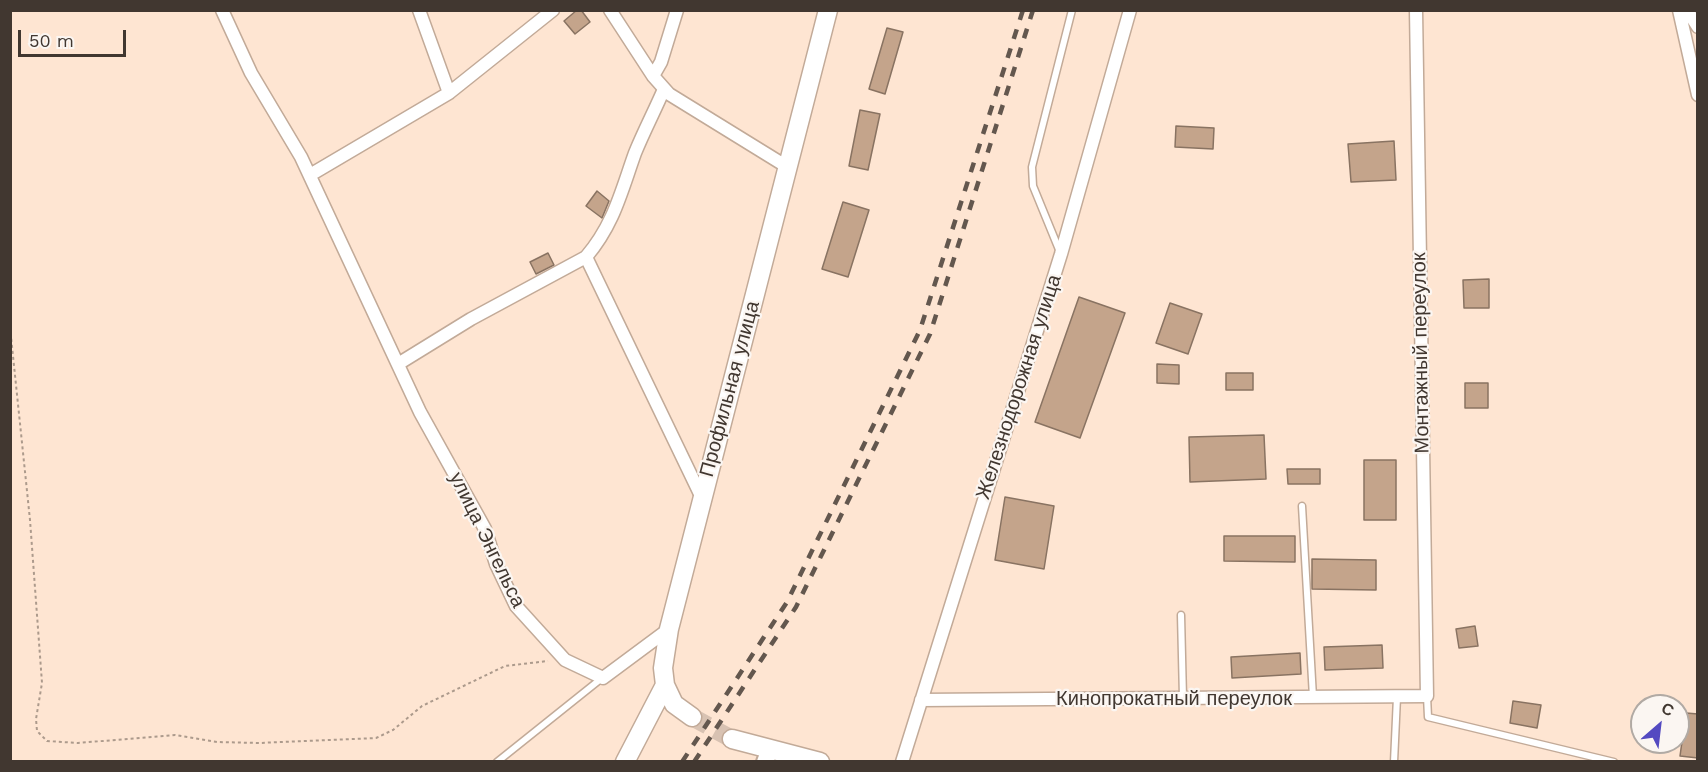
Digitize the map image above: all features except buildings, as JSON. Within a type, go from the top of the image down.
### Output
[{"type":"main road","name":"Профильная улица","points":[[625,762],[665,686],[663,668],[669,629],[828,10]]},
{"type":"main road","points":[[665,686],[674,704],[692,717]]},
{"type":"main road","points":[[732,739],[768,755],[820,762]]},
{"type":"street","name":"улица Энгельса","points":[[222,10],[251,73],[310,175],[420,412],[485,529],[496,564],[516,606],[565,660],[603,678]]},
{"type":"street","points":[[418,10],[449,93]]},
{"type":"street","points":[[310,175],[449,93],[553,10]]},
{"type":"street","points":[[610,10],[664,89],[693,111],[789,168]]},
{"type":"street","points":[[653,76],[661,62],[677,10]]},
{"type":"street","name":"Железнодорожная улица","points":[[902,762],[1061,254],[1130,10]]},
{"type":"street","name":"Монтажный переулок","points":[[1416,10],[1427,696]]},
{"type":"street","points":[[1678,10],[1698,95]]},
{"type":"street","points":[[1687,10],[1698,27]]},
{"type":"street","points":[[398,364],[471,319],[586,257],[599,242],[620,203],[636,150],[664,89]]},
{"type":"street","points":[[586,257],[702,498]]},
{"type":"street","points":[[603,678],[669,629]]},
{"type":"street","name":"Кинопрокатный переулок","points":[[921,700],[1427,696]]},
{"type":"lane","points":[[1061,254],[1033,186],[1032,167],[1072,10]]},
{"type":"lane","points":[[1302,507],[1313,698]]},
{"type":"lane","points":[[1180,615],[1183,699]]},
{"type":"lane","points":[[497,762],[603,678]]},
{"type":"lane","points":[[1427,696],[1428,717],[1614,762]]},
{"type":"lane","points":[[1394,762],[1397,697]]},
{"type":"lane","points":[[1583,753],[1586,762]]},
{"type":"path","points":[[10,327],[30,520],[42,683],[36,719],[38,731],[47,741],[78,743],[175,735],[217,742],[259,743],[376,738],[393,730],[422,706],[505,666],[565,660]]},
{"type":"tunnel","points":[[692,717],[732,739]]},
{"type":"railway","points":[[682,762],[787,602],[920,330],[1023,10]]},
{"type":"railway","points":[[694,762],[796,607],[930,334],[1033,10]]}]
